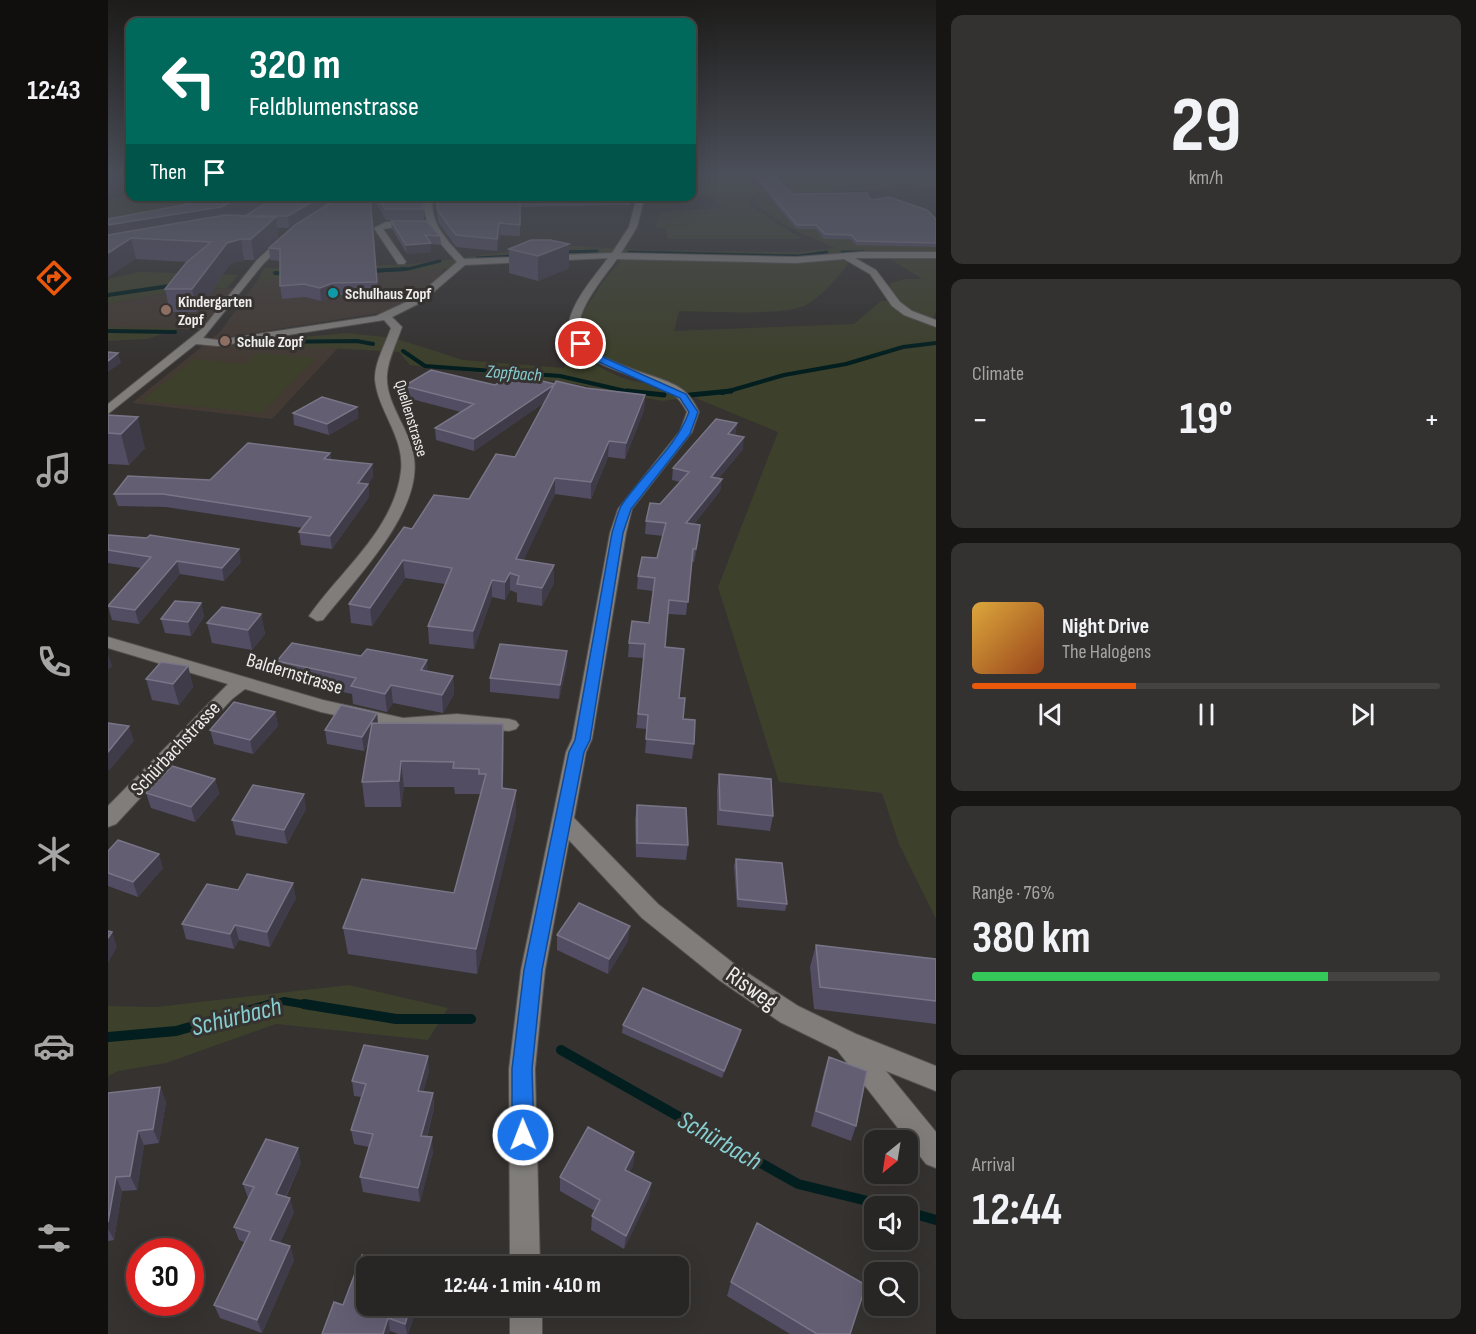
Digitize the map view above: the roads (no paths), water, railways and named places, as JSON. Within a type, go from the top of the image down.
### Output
[{"type":"street","points":[[108,410],[195,341],[219,316],[260,262],[287,237]]},
{"type":"street","points":[[384,237],[401,262]]},
{"type":"street","points":[[442,237],[462,262]]},
{"type":"street","points":[[525,1256],[522,1069],[533,970],[576,752],[582,740],[620,525],[625,509],[655,468],[686,432],[693,412],[683,396],[602,360],[581,344],[574,333],[574,319],[626,237]]},
{"type":"street","points":[[195,341],[218,343],[386,317],[416,305],[437,288],[462,262],[551,256],[796,260],[843,256],[936,255]]},
{"type":"street","points":[[843,256],[873,272],[896,304],[908,313],[936,324]]},
{"type":"street","name":"Quellenstrasse","points":[[317,616],[380,533],[397,507],[405,486],[408,468],[405,453],[381,377],[397,327],[386,317]]},
{"type":"street","name":"Baldernstrasse","points":[[108,642],[321,706],[403,724],[457,720],[509,725]]},
{"type":"street","name":"Schürbachstrasse","points":[[108,819],[225,695],[244,681]]},
{"type":"street","name":"Risweg","points":[[564,821],[650,911],[728,973],[789,1014],[846,1042],[936,1154]]},
{"type":"street","points":[[846,1042],[936,1078]]},
{"type":"street","points":[[526,1316],[526,1334]]},
{"type":"waterway","points":[[560,252],[597,251]]},
{"type":"waterway","points":[[629,252],[798,256],[827,252]]},
{"type":"waterway","points":[[842,252],[864,252]]},
{"type":"waterway","points":[[477,258],[517,256]]},
{"type":"waterway","points":[[376,271],[408,269],[440,261]]},
{"type":"waterway","points":[[368,271],[406,269]]},
{"type":"waterway","points":[[275,273],[288,274]]},
{"type":"waterway","points":[[108,295],[176,285]]},
{"type":"waterway","name":"Zopfbach","points":[[108,331],[175,332]]},
{"type":"waterway","name":"Zopfbach","points":[[264,342],[357,341],[373,344]]},
{"type":"waterway","name":"Zopfbach","points":[[728,391],[784,375],[846,364],[903,347],[936,343]]},
{"type":"waterway","name":"Zopfbach","points":[[403,351],[425,366],[560,376],[634,393]]},
{"type":"waterway","name":"Zopfbach","points":[[627,391],[664,395]]},
{"type":"waterway","name":"Zopfbach","points":[[690,395],[728,391]]},
{"type":"waterway","name":"Zopfbach","points":[[722,393],[728,391]]},
{"type":"waterway","name":"Schürbach","points":[[267,1006],[284,1001],[313,1006]]},
{"type":"waterway","name":"Schürbach","points":[[108,1037],[176,1031],[272,1004]]},
{"type":"waterway","name":"Schürbach","points":[[304,1004],[396,1019],[471,1019]]},
{"type":"waterway","name":"Schürbach","points":[[561,1050],[798,1184],[864,1200]]},
{"type":"waterway","name":"Schürbach","points":[[918,1215],[936,1220]]},
{"type":"place","name":"Schulhaus Zopf","points":[[333,293]]},
{"type":"place","name":"Kindergarten Zopf","points":[[166,310]]},
{"type":"place","name":"Schule Zopf","points":[[225,341]]}]
